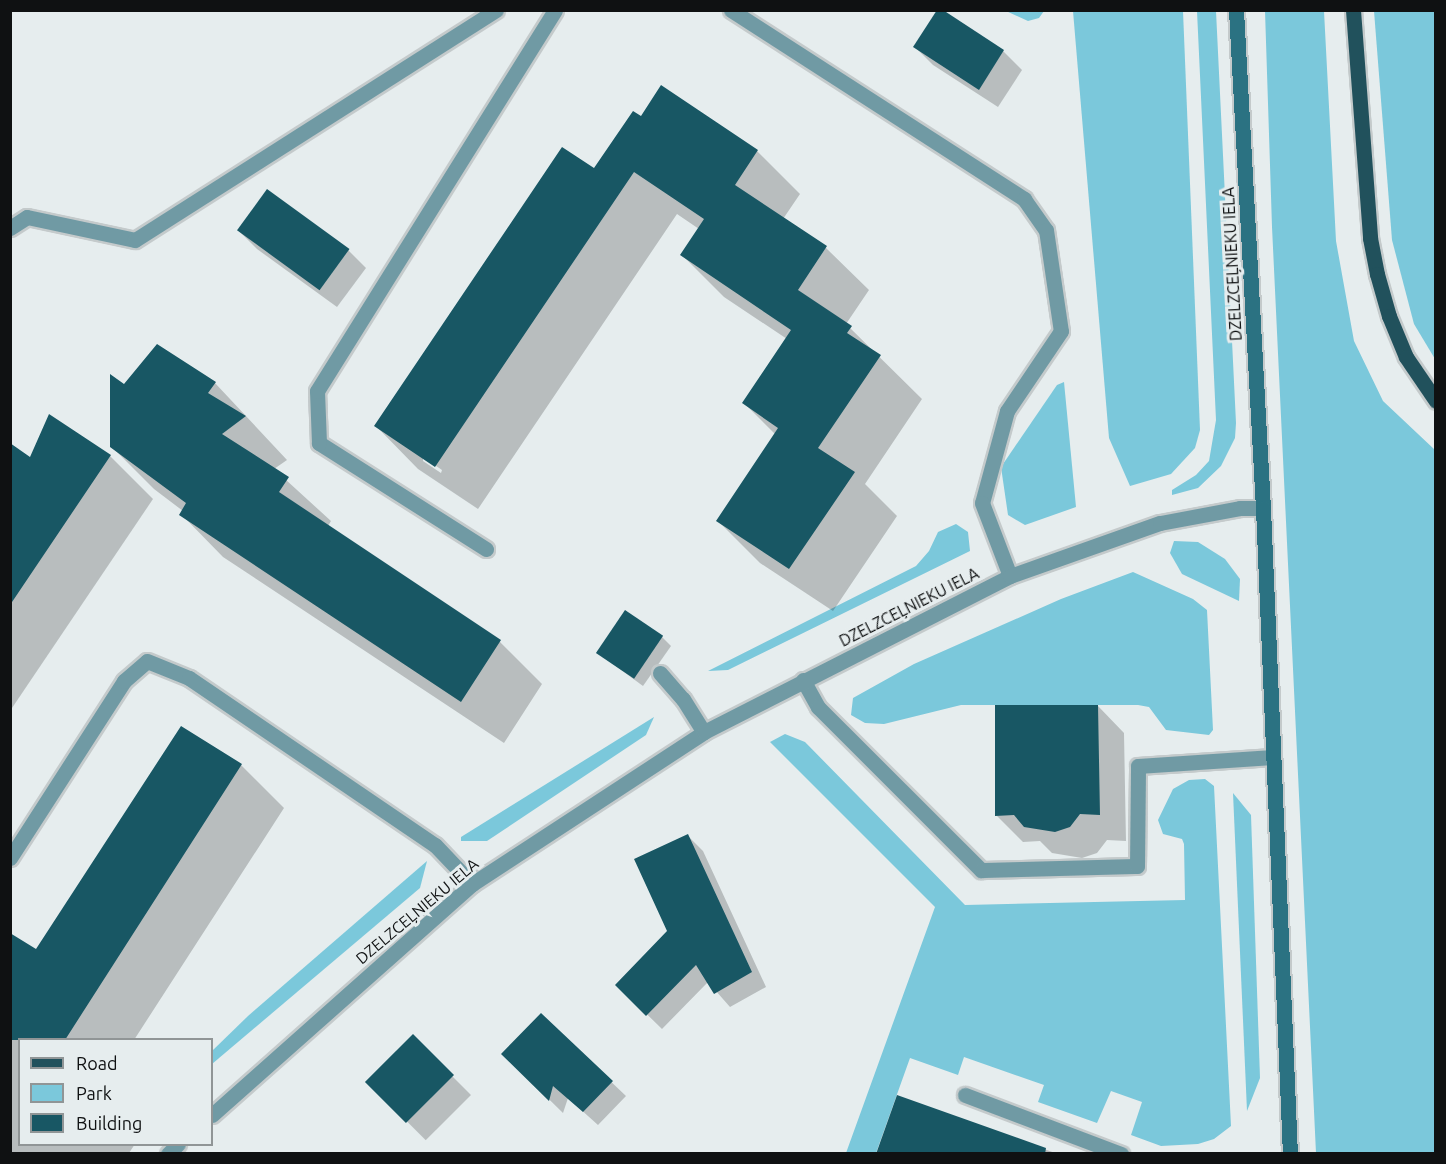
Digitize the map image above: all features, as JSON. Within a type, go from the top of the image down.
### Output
[{"type":"main road","name":"DZELZCEĻNIEKU IELA","points":[[1236,10],[1263,508]]},
{"type":"main road","points":[[1353,10],[1370,238],[1377,274],[1389,316],[1406,357],[1436,401]]},
{"type":"main road","points":[[1263,508],[1290,1154]]},
{"type":"street","points":[[10,228],[27,217],[135,240],[496,10]]},
{"type":"street","points":[[486,549],[319,443],[317,391],[555,10]]},
{"type":"street","points":[[730,10],[1024,199],[1046,230],[1061,332],[1007,411],[982,503],[1010,576]]},
{"type":"street","name":"DZELZCEĻNIEKU IELA","points":[[213,1114],[472,884],[704,732],[1010,576],[1160,523],[1240,508],[1263,508]]},
{"type":"street","points":[[10,858],[124,681],[147,661],[189,678],[406,825],[435,845],[472,884]]},
{"type":"street","points":[[660,673],[683,699],[704,732]]},
{"type":"street","points":[[803,680],[818,707],[981,870],[1137,866],[1138,766],[1273,757]]},
{"type":"street","points":[[965,1095],[1121,1154]]},
{"type":"green space","points":[[1006,11],[1044,11],[1039,18],[1028,21]]},
{"type":"green space","points":[[1073,11],[1183,11],[1200,430],[1195,448],[1171,474],[1130,486],[1109,438]]},
{"type":"green space","points":[[1197,11],[1216,11],[1236,423],[1235,438],[1221,466],[1198,488],[1172,495],[1172,490],[1196,475],[1209,461],[1216,420]]},
{"type":"green space","points":[[1265,11],[1324,11],[1336,241],[1354,341],[1383,401],[1435,450],[1435,1153],[1316,1153],[1272,227]]},
{"type":"green space","points":[[1374,11],[1435,11],[1435,359],[1414,324],[1392,240]]},
{"type":"green space","points":[[1064,382],[1076,507],[1025,525],[1008,515],[1001,467],[1057,385]]},
{"type":"green space","points":[[956,524],[968,532],[970,551],[728,670],[708,671],[916,566],[929,551],[938,532]]},
{"type":"green space","points":[[1174,541],[1198,542],[1225,559],[1240,579],[1239,601],[1182,574],[1170,553]]},
{"type":"green space","points":[[1133,572],[1193,599],[1207,610],[1213,730],[1209,735],[1166,730],[1149,707],[1138,705],[961,705],[884,724],[865,723],[851,715],[853,698],[914,664],[1061,599]]},
{"type":"green space","points":[[654,717],[646,735],[487,841],[461,841],[461,837]]},
{"type":"green space","points":[[785,734],[805,742],[965,905],[1185,900],[1184,844],[1182,839],[1163,834],[1158,820],[1173,789],[1189,780],[1205,779],[1214,786],[1231,1126],[1214,1139],[1198,1144],[1161,1146],[1131,1135],[1142,1102],[1111,1091],[1097,1123],[1038,1102],[1044,1085],[964,1057],[958,1075],[910,1058],[876,1153],[846,1153],[935,907],[770,742]]},
{"type":"green space","points":[[1233,793],[1251,815],[1260,1078],[1247,1111]]},
{"type":"green space","points":[[427,861],[420,888],[213,1063],[213,1050],[248,1016]]},
{"type":"building","points":[[937,10],[943,10],[1004,50],[979,90],[913,47]]},
{"type":"building","points":[[661,85],[758,150],[735,185],[827,246],[798,290],[852,326],[847,333],[881,355],[818,448],[855,472],[789,569],[716,521],[778,428],[742,403],[791,330],[680,255],[704,219],[634,172],[435,467],[374,426],[562,147],[594,168],[633,111],[641,116]]},
{"type":"building","points":[[267,189],[350,249],[320,290],[237,230]]},
{"type":"building","points":[[157,344],[216,382],[208,393],[246,416],[222,434],[289,477],[279,492],[501,640],[461,702],[179,515],[186,503],[110,447],[110,374],[124,384]]},
{"type":"building","points":[[49,414],[111,455],[10,605],[10,443],[30,457]]},
{"type":"building","points":[[625,610],[663,636],[634,679],[596,653]]},
{"type":"building","points":[[995,705],[1098,705],[1100,815],[1080,814],[1070,827],[1055,832],[1024,827],[1014,815],[995,816]]},
{"type":"building","points":[[181,726],[242,764],[66,1038],[10,1040],[10,933],[36,949]]},
{"type":"building","points":[[688,834],[752,972],[714,994],[696,965],[646,1016],[615,985],[667,931],[634,859]]},
{"type":"building","points":[[541,1013],[613,1081],[583,1112],[553,1086],[549,1101],[501,1054]]},
{"type":"building","points":[[413,1034],[454,1075],[406,1123],[365,1082]]},
{"type":"building","points":[[897,1095],[1046,1148],[1045,1154],[876,1154]]}]
